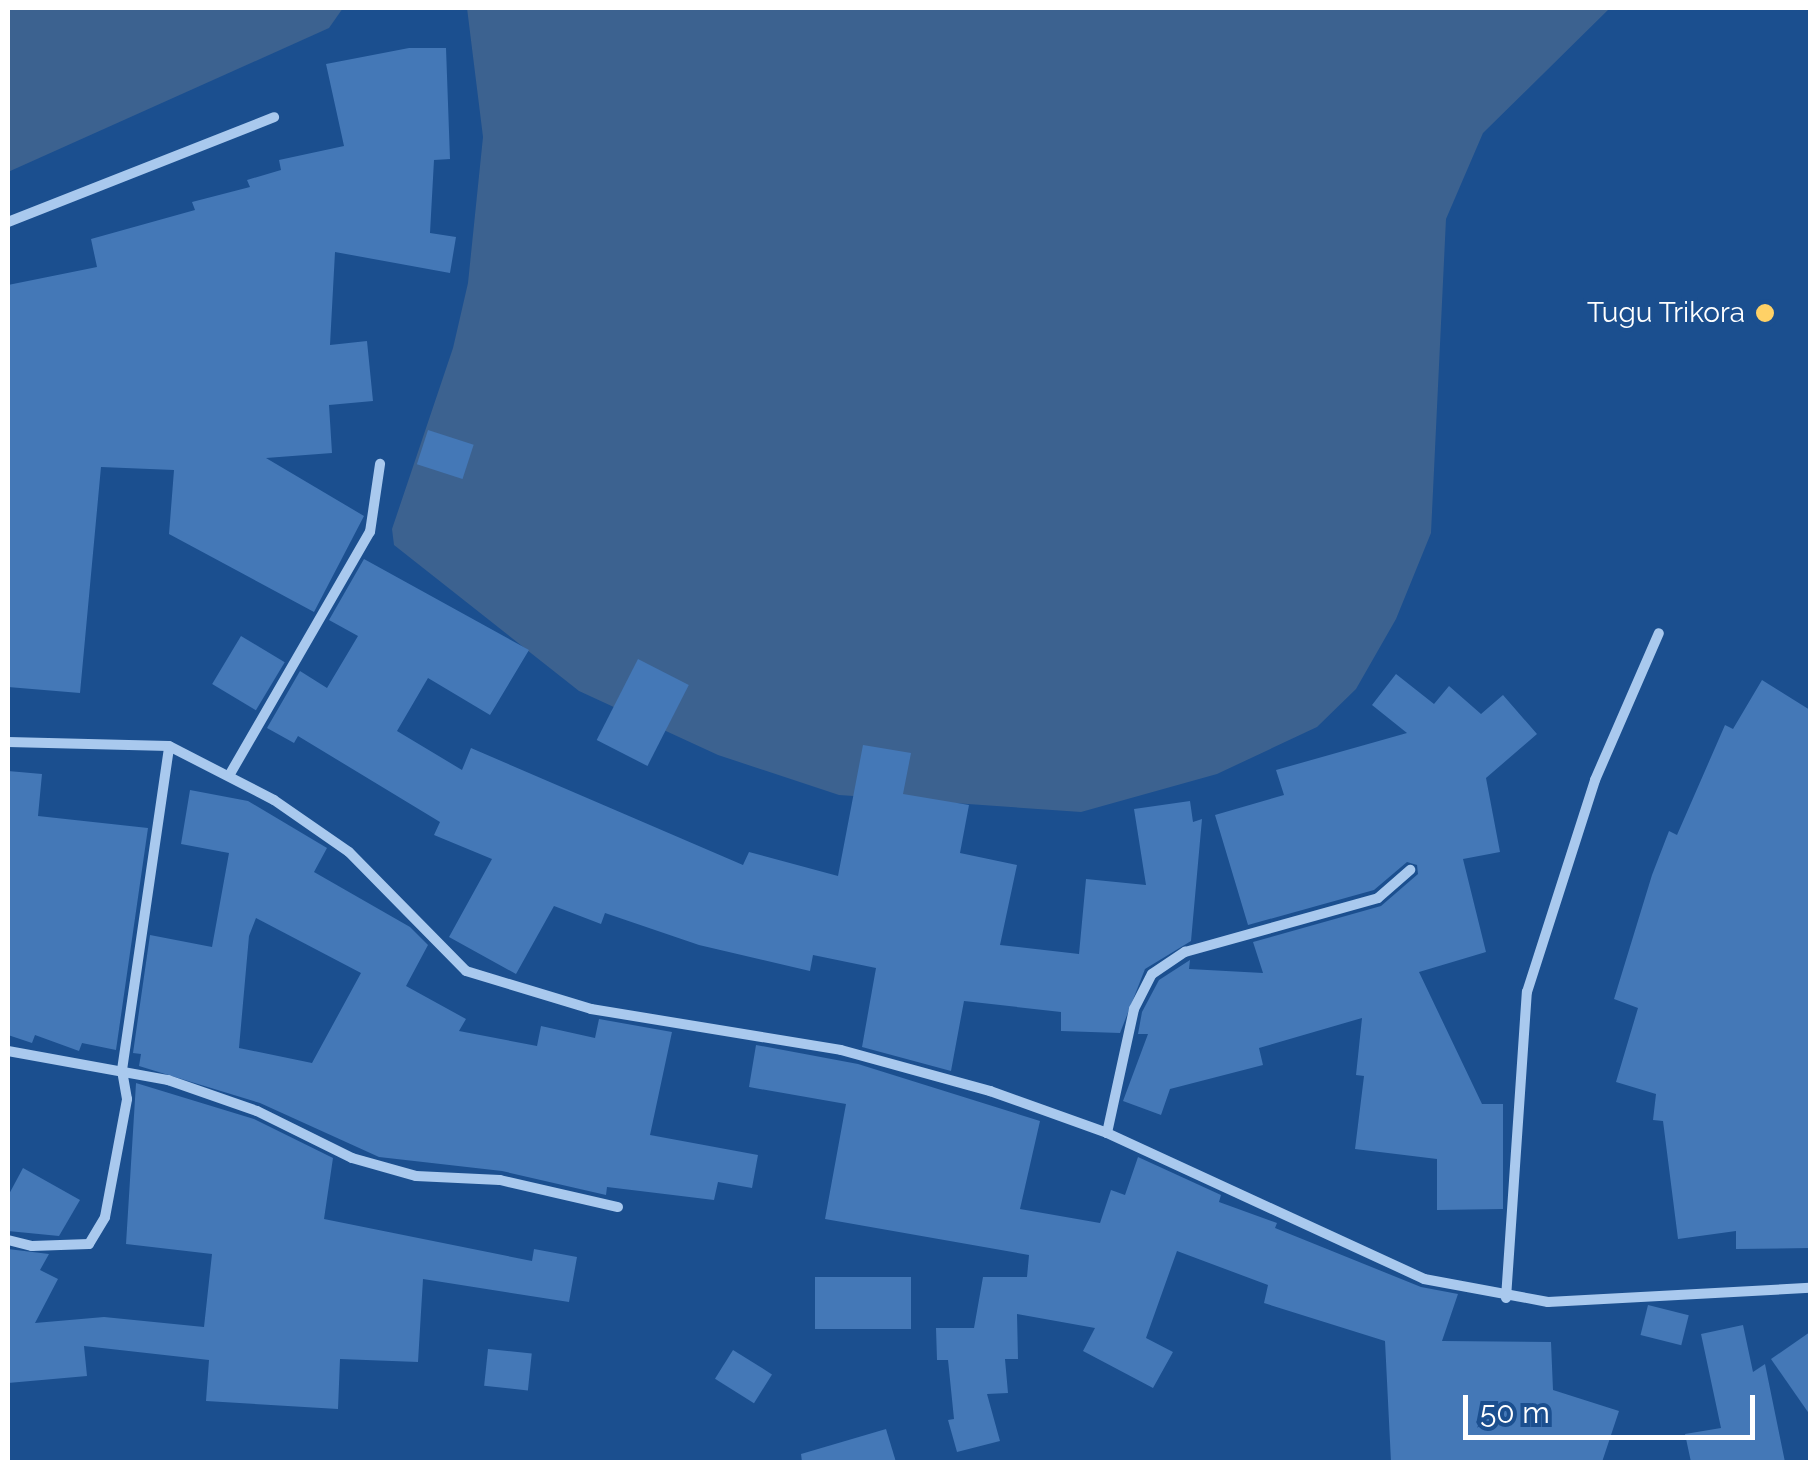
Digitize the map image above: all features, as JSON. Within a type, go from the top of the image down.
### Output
[{"type":"street","points":[[8,222],[274,116]]},
{"type":"street","points":[[230,774],[370,532],[380,464]]},
{"type":"street","points":[[1506,1298],[1527,992],[1595,780],[1659,633]]},
{"type":"street","points":[[8,742],[170,746],[230,774],[349,852],[466,971],[591,1009],[841,1050],[990,1091],[1107,1134],[1424,1278],[1506,1298],[1548,1302],[1810,1288]]},
{"type":"street","points":[[8,1240],[32,1246],[89,1244],[100,1230],[127,1099],[122,1070],[170,746]]},
{"type":"street","points":[[1107,1134],[1134,1009],[1152,974],[1185,952],[1378,898],[1410,870]]},
{"type":"street","points":[[8,1051],[122,1070],[257,1110],[352,1158],[416,1176],[500,1180],[618,1207]]},
{"type":"water","points":[[8,8],[343,8],[329,28],[8,172]]},
{"type":"water","points":[[467,8],[1610,8],[1483,133],[1446,219],[1431,533],[1396,619],[1356,689],[1317,727],[1217,774],[1081,812],[839,795],[718,755],[579,691],[394,545],[392,529],[453,348],[468,283],[483,137]]},
{"type":"building","points":[[409,48],[446,48],[450,159],[434,160],[430,233],[456,237],[450,273],[335,252],[330,345],[367,341],[373,401],[329,405],[332,453],[266,458],[364,516],[314,612],[169,534],[174,470],[101,467],[80,693],[8,687],[8,285],[97,267],[91,239],[195,210],[192,202],[250,187],[247,180],[281,170],[279,160],[344,146],[326,64]]},
{"type":"building","points":[[428,430],[474,445],[463,479],[417,464]]},
{"type":"building","points":[[364,559],[529,650],[490,715],[428,678],[397,731],[462,770],[471,748],[743,865],[749,852],[838,876],[863,745],[911,753],[903,794],[969,805],[960,853],[1017,865],[1000,945],[1079,954],[1086,879],[1146,885],[1134,809],[1190,801],[1193,822],[1202,819],[1191,941],[1145,969],[1120,1033],[1061,1031],[1061,1012],[964,1001],[951,1071],[862,1047],[876,968],[813,955],[810,971],[699,945],[605,913],[601,924],[554,906],[516,974],[449,937],[492,859],[434,835],[440,822],[298,736],[294,743],[267,728],[300,671],[327,688],[358,636],[329,620]]},
{"type":"building","points":[[241,636],[285,662],[256,710],[212,684]]},
{"type":"building","points":[[638,659],[689,685],[647,766],[597,740]]},
{"type":"building","points":[[1396,674],[1434,704],[1449,686],[1481,714],[1503,695],[1537,734],[1486,778],[1500,852],[1463,859],[1486,952],[1419,972],[1482,1104],[1503,1104],[1503,1209],[1437,1210],[1437,1159],[1355,1149],[1364,1076],[1356,1075],[1362,1018],[1259,1048],[1263,1065],[1170,1089],[1161,1115],[1123,1101],[1148,1034],[1138,1034],[1142,1012],[1159,980],[1190,960],[1189,969],[1263,973],[1253,942],[1381,906],[1418,874],[1417,865],[1407,862],[1374,890],[1248,925],[1215,815],[1284,795],[1276,770],[1407,733],[1372,705]]},
{"type":"building","points":[[1762,680],[1810,710],[1810,1248],[1736,1249],[1736,1231],[1678,1239],[1663,1121],[1653,1120],[1656,1094],[1616,1082],[1638,1008],[1614,999],[1652,875],[1669,831],[1677,835],[1725,725],[1733,729]]},
{"type":"building","points":[[8,771],[42,774],[38,816],[148,828],[116,1050],[82,1043],[79,1051],[35,1035],[32,1043],[8,1035]]},
{"type":"building","points":[[190,790],[248,801],[327,848],[314,872],[410,927],[428,945],[406,986],[466,1019],[459,1031],[537,1046],[541,1026],[595,1038],[599,1019],[672,1032],[650,1135],[758,1155],[752,1188],[718,1182],[714,1200],[607,1187],[606,1195],[502,1171],[379,1157],[260,1103],[139,1066],[141,1054],[133,1053],[150,935],[212,947],[229,853],[181,844]],"holes":[[[256,918],[361,973],[312,1063],[239,1048],[249,936]]]},
{"type":"building","points":[[756,1045],[858,1064],[1040,1121],[1020,1209],[1100,1223],[1111,1190],[1125,1195],[1138,1157],[1221,1195],[1219,1202],[1277,1223],[1275,1228],[1421,1287],[1458,1294],[1442,1341],[1551,1342],[1553,1390],[1619,1411],[1602,1462],[1391,1462],[1385,1341],[1264,1303],[1268,1285],[1177,1251],[1146,1338],[1173,1352],[1153,1388],[1083,1351],[1095,1328],[1017,1314],[1018,1359],[1005,1359],[1008,1393],[987,1394],[1000,1441],[957,1452],[948,1420],[954,1419],[948,1360],[937,1360],[936,1328],[974,1328],[983,1277],[1027,1277],[1029,1255],[825,1219],[846,1104],[749,1087]]},
{"type":"building","points":[[136,1083],[254,1119],[333,1158],[324,1219],[532,1261],[534,1249],[577,1257],[569,1302],[423,1279],[418,1362],[340,1359],[338,1409],[206,1401],[209,1360],[84,1346],[87,1376],[8,1383],[8,1249],[49,1254],[40,1270],[58,1279],[35,1323],[104,1317],[204,1327],[212,1254],[126,1244]]},
{"type":"building","points":[[23,1168],[80,1200],[59,1236],[8,1231],[8,1196]]},
{"type":"building","points":[[815,1277],[911,1277],[911,1329],[815,1329]]},
{"type":"building","points":[[1648,1305],[1689,1315],[1681,1345],[1641,1335]]},
{"type":"building","points":[[1743,1325],[1753,1372],[1765,1364],[1785,1462],[1691,1462],[1685,1434],[1721,1428],[1701,1334]]},
{"type":"building","points":[[1810,1332],[1810,1415],[1771,1359]]},
{"type":"building","points":[[488,1349],[532,1354],[528,1390],[484,1386]]},
{"type":"building","points":[[733,1350],[772,1374],[754,1403],[715,1379]]},
{"type":"building","points":[[886,1429],[896,1462],[802,1462],[801,1454]]},
{"type":"place","name":"Tugu Trikora","points":[[1765,313]]}]
